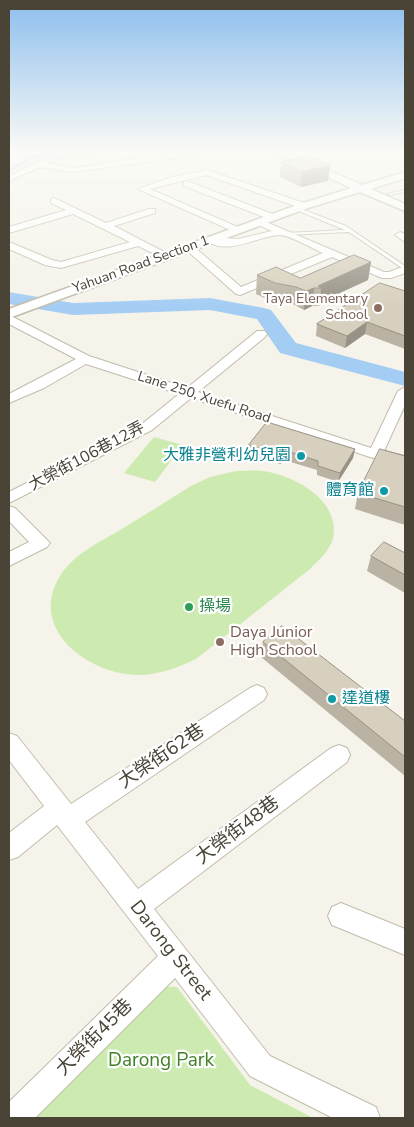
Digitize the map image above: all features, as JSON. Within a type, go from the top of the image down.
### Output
[{"type":"street","points":[[57,203],[167,256]]},
{"type":"street","points":[[173,203],[237,230]]},
{"type":"street","points":[[235,203],[272,217]]},
{"type":"street","points":[[288,203],[300,207]]},
{"type":"street","name":"Yahuan Road Section 1","points":[[15,312],[314,203]]},
{"type":"street","points":[[9,230],[73,211]]},
{"type":"street","points":[[105,226],[152,211]]},
{"type":"street","points":[[259,222],[382,275],[405,269]]},
{"type":"street","points":[[211,240],[222,243],[238,243],[267,234],[284,233]]},
{"type":"street","points":[[9,245],[49,263],[61,265],[139,242]]},
{"type":"street","points":[[189,248],[240,292],[332,253]]},
{"type":"street","name":"Lane 250, Xuefu Road","points":[[9,319],[85,359],[375,454],[405,461]]},
{"type":"street","name":"大榮街106巷12弄","points":[[9,498],[147,426],[261,334]]},
{"type":"street","points":[[9,399],[39,385],[85,359]]},
{"type":"street","points":[[375,454],[405,391]]},
{"type":"street","points":[[9,512],[41,543],[9,560]]},
{"type":"street","name":"大榮街62巷","points":[[9,848],[257,694]]},
{"type":"street","name":"Darong Street","points":[[9,743],[260,1066],[365,1118]]},
{"type":"street","name":"大榮街48巷","points":[[136,907],[340,755]]},
{"type":"street","points":[[341,916],[405,942]]},
{"type":"street","name":"大榮街45巷","points":[[14,1118],[176,958]]},
{"type":"lane","points":[[300,207],[350,231],[405,269]]},
{"type":"lane","points":[[284,233],[350,231]]},
{"type":"green space","points":[[154,437],[183,445],[155,482],[124,473]]},
{"type":"green space","points":[[236,471],[263,471],[288,478],[313,492],[323,502],[330,513],[334,525],[333,539],[317,562],[196,659],[168,670],[145,675],[118,673],[82,657],[67,644],[56,629],[51,612],[53,593],[62,573],[68,566],[89,548],[191,486],[210,477]]},
{"type":"green space","name":"Darong Park","points":[[154,986],[177,987],[250,1085],[313,1118],[23,1118]]},
{"type":"building","points":[[354,255],[371,262],[318,286],[321,288],[306,291],[275,283],[257,275],[276,267],[300,278]]},
{"type":"building","points":[[380,283],[405,291],[405,336],[367,322],[347,336],[317,324]]},
{"type":"building","name":"大雅非營利幼兒園","points":[[267,422],[355,449],[340,473],[318,466],[318,461],[284,450],[281,455],[249,445]]},
{"type":"building","name":"體育館","points":[[380,449],[405,456],[405,507],[358,493]]},
{"type":"building","points":[[384,542],[405,553],[405,575],[371,556]]},
{"type":"building","points":[[282,626],[405,721],[405,757],[263,642]]},
{"type":"waterway","points":[[9,298],[73,309],[210,304],[264,314],[288,348],[405,379]]},
{"type":"place","name":"Taya Elementary School","points":[[378,308]]},
{"type":"place","name":"大雅非營利幼兒園","points":[[301,456]]},
{"type":"place","name":"體育館","points":[[384,491]]},
{"type":"place","name":"操場","points":[[189,607]]},
{"type":"place","name":"Daya Junior High School","points":[[220,642]]},
{"type":"place","name":"達道樓","points":[[332,699]]}]
